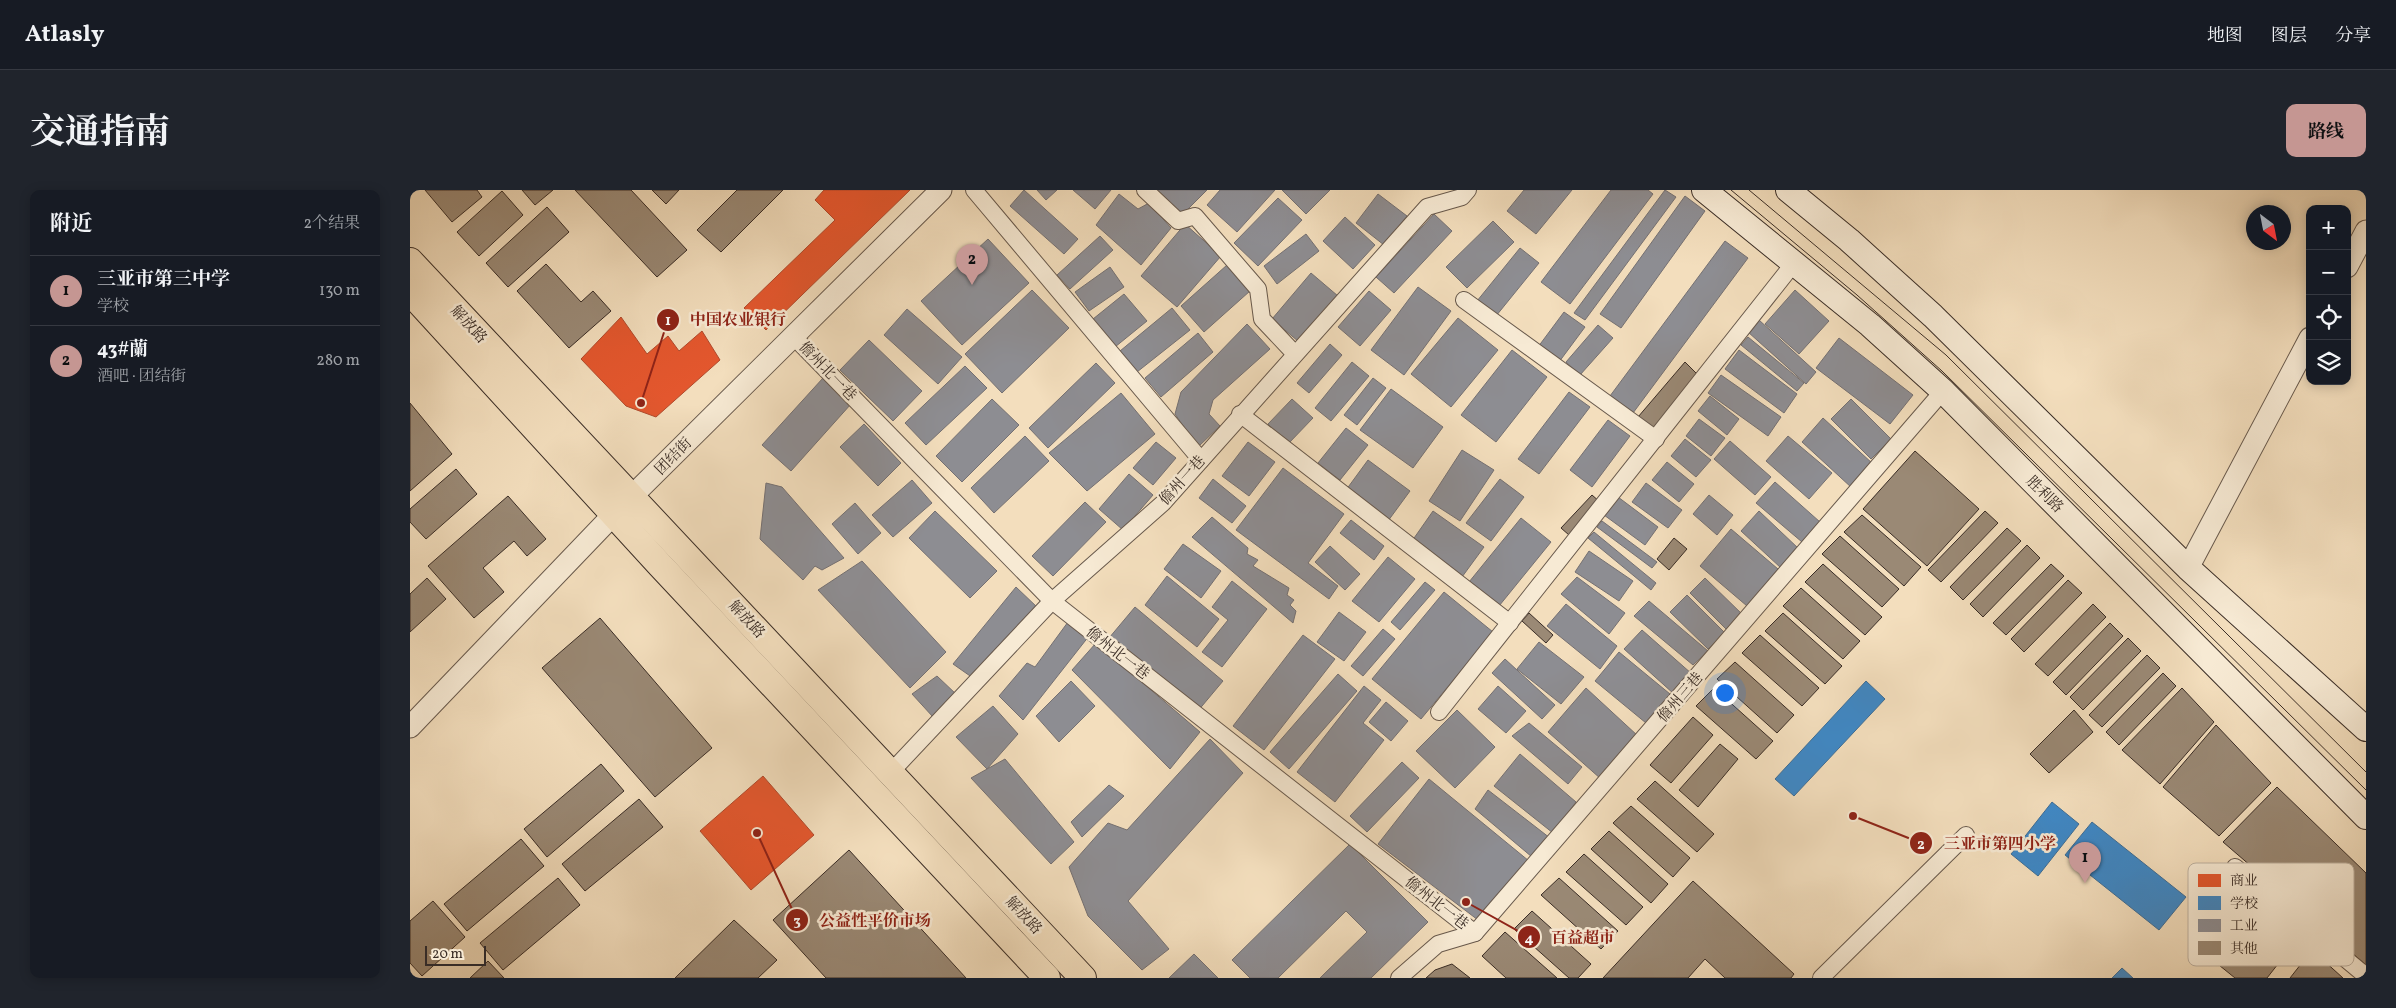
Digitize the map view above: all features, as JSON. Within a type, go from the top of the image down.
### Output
[{"type":"main road","name":"胜利路","points":[[1704,190],[1870,325],[1943,391],[2366,818]]},
{"type":"main road","points":[[1788,190],[1849,240],[1933,316],[2188,568],[2366,729]]},
{"type":"main road","name":"解放路","points":[[410,261],[1083,978]]},
{"type":"main road","name":"解放路","points":[[410,292],[614,514],[1047,978]]},
{"type":"street","name":"团结街","points":[[410,728],[614,514],[941,190]]},
{"type":"street","points":[[974,190],[1201,460]]},
{"type":"street","points":[[1145,190],[1178,221],[1195,216],[1258,289],[1262,319],[1295,354]]},
{"type":"street","name":"儋州一巷","points":[[891,772],[1052,601],[1163,502],[1240,414],[1428,207],[1462,197],[1468,190]]},
{"type":"street","points":[[2351,259],[2366,231]]},
{"type":"street","points":[[1439,712],[1794,263]]},
{"type":"street","points":[[1464,300],[1656,439]]},
{"type":"street","name":"儋州北一巷","points":[[794,336],[1052,601],[1475,933]]},
{"type":"street","points":[[2188,568],[2309,340]]},
{"type":"street","name":"儋州三巷","points":[[1475,933],[1943,391]]},
{"type":"street","points":[[1240,414],[1510,623]]},
{"type":"street","points":[[1821,978],[1966,835]]},
{"type":"street","points":[[1399,978],[1438,944],[1475,933]]},
{"type":"street","points":[[2354,966],[2366,976]]},
{"type":"building: 商业","points":[[824,190],[910,190],[766,330],[744,308],[835,220],[815,200]]},
{"type":"building: 商业","points":[[621,317],[647,354],[668,336],[679,351],[702,331],[720,360],[656,417],[626,406],[581,359]]},
{"type":"building: 商业","points":[[763,776],[814,835],[751,890],[700,831]]},
{"type":"building: 学校","points":[[1866,681],[1885,699],[1794,796],[1775,779]]},
{"type":"building: 学校","points":[[2052,802],[2079,824],[2038,876],[2011,854]]},
{"type":"building: 学校","points":[[2092,822],[2186,897],[2159,930],[2065,855]]},
{"type":"building: 学校","points":[[2122,968],[2133,978],[2112,978]]},
{"type":"building: 工业","points":[[1024,190],[1078,239],[1064,254],[1010,206]]},
{"type":"building: 工业","points":[[1037,190],[1057,190],[1046,200]]},
{"type":"building: 工业","points":[[1073,190],[1111,190],[1095,209]]},
{"type":"building: 工业","points":[[1151,190],[1207,190],[1181,216]]},
{"type":"building: 工业","points":[[1220,190],[1275,190],[1237,232],[1207,205]]},
{"type":"building: 工业","points":[[1282,190],[1330,190],[1306,214]]},
{"type":"building: 工业","points":[[1524,190],[1572,190],[1536,234],[1507,211]]},
{"type":"building: 工业","points":[[1611,190],[1648,190],[1653,194],[1570,304],[1541,282]]},
{"type":"building: 工业","points":[[1665,190],[1676,197],[1585,320],[1574,313]]},
{"type":"building: 工业","points":[[1119,194],[1138,209],[1149,203],[1171,228],[1141,265],[1096,225]]},
{"type":"building: 工业","points":[[1378,194],[1407,216],[1384,245],[1356,223]]},
{"type":"building: 工业","points":[[1685,196],[1705,211],[1621,328],[1600,314]]},
{"type":"building: 工业","points":[[1278,198],[1302,220],[1258,266],[1234,243]]},
{"type":"building: 工业","points":[[1434,214],[1452,231],[1394,293],[1376,277]]},
{"type":"building: 工业","points":[[1345,217],[1375,245],[1353,269],[1323,241]]},
{"type":"building: 工业","points":[[1493,221],[1514,242],[1467,288],[1446,267]]},
{"type":"building: 工业","points":[[1185,224],[1221,256],[1177,307],[1141,276]]},
{"type":"building: 工业","points":[[1306,234],[1319,251],[1277,284],[1264,266]]},
{"type":"building: 工业","points":[[1100,236],[1113,250],[1070,289],[1057,275]]},
{"type":"building: 工业","points":[[988,239],[1029,283],[962,345],[921,301]]},
{"type":"building: 工业","points":[[1725,241],[1748,258],[1633,413],[1610,396]]},
{"type":"building: 工业","points":[[1520,248],[1539,263],[1496,316],[1477,301]]},
{"type":"building: 工业","points":[[1227,265],[1250,291],[1204,332],[1181,306]]},
{"type":"building: 工业","points":[[1110,267],[1124,287],[1089,311],[1075,292]]},
{"type":"building: 工业","points":[[1311,273],[1338,296],[1299,342],[1272,319]]},
{"type":"building: 工业","points":[[1418,287],[1451,311],[1404,375],[1371,350]]},
{"type":"building: 工业","points":[[1032,290],[1069,328],[1002,393],[965,354]]},
{"type":"building: 工业","points":[[1795,290],[1829,321],[1799,354],[1765,324]]},
{"type":"building: 工业","points":[[1369,291],[1391,310],[1360,346],[1338,327]]},
{"type":"building: 工业","points":[[1124,294],[1147,321],[1115,347],[1093,319]]},
{"type":"building: 工业","points":[[1172,308],[1190,330],[1137,372],[1120,351]]},
{"type":"building: 工业","points":[[907,309],[962,357],[938,384],[884,335]]},
{"type":"building: 工业","points":[[1564,312],[1585,327],[1559,362],[1538,347]]},
{"type":"building: 工业","points":[[1458,318],[1498,350],[1451,407],[1411,374]]},
{"type":"building: 工业","points":[[1759,320],[1816,372],[1806,384],[1748,332]]},
{"type":"building: 工业","points":[[1247,324],[1270,349],[1213,400],[1209,414],[1220,426],[1198,447],[1175,414],[1181,392]]},
{"type":"building: 工业","points":[[1598,325],[1613,338],[1580,375],[1566,362]]},
{"type":"building: 工业","points":[[1198,333],[1213,352],[1161,397],[1145,378]]},
{"type":"building: 工业","points":[[1748,337],[1804,383],[1797,391],[1741,345]]},
{"type":"building: 工业","points":[[1839,338],[1913,395],[1890,424],[1816,368]]},
{"type":"building: 工业","points":[[869,340],[922,391],[893,421],[840,370]]},
{"type":"building: 工业","points":[[1330,344],[1342,355],[1309,393],[1297,383]]},
{"type":"building: 工业","points":[[1512,350],[1547,377],[1496,442],[1461,415]]},
{"type":"building: 工业","points":[[1739,350],[1797,394],[1784,413],[1725,369]]},
{"type":"building: 工业","points":[[1352,362],[1369,376],[1331,421],[1315,408]]},
{"type":"building: 工业","points":[[1096,363],[1115,383],[1048,448],[1029,428]]},
{"type":"building: 工业","points":[[965,366],[987,388],[926,445],[905,423]]},
{"type":"building: 工业","points":[[1721,375],[1781,417],[1768,436],[1708,393]]},
{"type":"building: 工业","points":[[823,378],[851,404],[791,471],[762,445]]},
{"type":"building: 工业","points":[[1373,378],[1386,388],[1357,425],[1344,415]]},
{"type":"building: 工业","points":[[1391,389],[1443,427],[1413,468],[1360,430]]},
{"type":"building: 工业","points":[[1569,392],[1590,407],[1539,474],[1518,459]]},
{"type":"building: 工业","points":[[1121,393],[1155,434],[1087,491],[1049,453]]},
{"type":"building: 工业","points":[[1710,396],[1739,419],[1727,435],[1698,411]]},
{"type":"building: 工业","points":[[992,399],[1019,425],[962,482],[936,456]]},
{"type":"building: 工业","points":[[1292,399],[1313,418],[1288,444],[1268,424]]},
{"type":"building: 工业","points":[[1851,399],[1891,439],[1871,459],[1831,419]]},
{"type":"building: 工业","points":[[1823,418],[1873,464],[1852,488],[1802,442]]},
{"type":"building: 工业","points":[[1699,419],[1725,438],[1711,456],[1686,436]]},
{"type":"building: 工业","points":[[1608,420],[1630,436],[1592,487],[1570,470]]},
{"type":"building: 工业","points":[[864,424],[901,463],[878,486],[840,447]]},
{"type":"building: 工业","points":[[1346,428],[1368,445],[1340,480],[1318,463]]},
{"type":"building: 工业","points":[[1025,436],[1049,461],[994,513],[971,488]]},
{"type":"building: 工业","points":[[1788,436],[1832,473],[1809,499],[1766,461]]},
{"type":"building: 工业","points":[[1685,439],[1711,460],[1696,477],[1671,456]]},
{"type":"building: 工业","points":[[1730,441],[1771,477],[1755,495],[1714,459]]},
{"type":"building: 工业","points":[[1156,442],[1176,458],[1153,485],[1133,468]]},
{"type":"building: 工业","points":[[1248,442],[1275,462],[1249,496],[1222,476]]},
{"type":"building: 工业","points":[[1462,450],[1494,470],[1460,521],[1429,501]]},
{"type":"building: 工业","points":[[1368,460],[1410,491],[1388,521],[1346,490]]},
{"type":"building: 工业","points":[[1667,462],[1694,484],[1679,502],[1652,480]]},
{"type":"building: 工业","points":[[1283,468],[1344,514],[1308,563],[1338,586],[1329,599],[1236,530]]},
{"type":"building: 工业","points":[[1129,474],[1153,495],[1123,530],[1099,509]]},
{"type":"building: 工业","points":[[1213,479],[1246,506],[1232,523],[1199,498]]},
{"type":"building: 工业","points":[[1500,479],[1524,497],[1491,541],[1466,523]]},
{"type":"building: 工业","points":[[912,480],[932,503],[893,537],[872,515]]},
{"type":"building: 工业","points":[[1775,482],[1820,522],[1802,542],[1756,503]]},
{"type":"building: 工业","points":[[766,483],[782,487],[844,558],[822,570],[815,566],[803,580],[760,539]]},
{"type":"building: 工业","points":[[1646,483],[1682,510],[1668,528],[1632,502]]},
{"type":"building: 工业","points":[[1709,495],[1733,515],[1717,535],[1693,514]]},
{"type":"building: 工业","points":[[1618,497],[1658,527],[1645,545],[1604,515]]},
{"type":"building: 工业","points":[[1085,502],[1106,522],[1053,576],[1032,556]]},
{"type":"building: 工业","points":[[855,503],[881,533],[858,554],[832,524]]},
{"type":"building: 工业","points":[[935,511],[997,571],[970,598],[909,538]]},
{"type":"building: 工业","points":[[1433,511],[1484,547],[1462,577],[1412,541]]},
{"type":"building: 工业","points":[[1759,511],[1799,549],[1781,568],[1741,531]]},
{"type":"building: 工业","points":[[1212,517],[1248,548],[1247,554],[1258,560],[1253,566],[1289,588],[1287,595],[1294,600],[1290,605],[1296,611],[1293,623],[1192,537]]},
{"type":"building: 工业","points":[[1521,518],[1551,542],[1499,606],[1469,582]]},
{"type":"building: 工业","points":[[1351,520],[1384,546],[1374,560],[1340,533]]},
{"type":"building: 工业","points":[[1602,521],[1657,562],[1652,568],[1597,527]]},
{"type":"building: 工业","points":[[1731,529],[1778,569],[1747,606],[1700,566]]},
{"type":"building: 工业","points":[[1594,532],[1656,583],[1651,590],[1588,538]]},
{"type":"building: 工业","points":[[1183,544],[1221,571],[1201,598],[1164,569]]},
{"type":"building: 工业","points":[[1330,546],[1360,574],[1345,590],[1315,562]]},
{"type":"building: 工业","points":[[1589,551],[1633,581],[1619,601],[1575,572]]},
{"type":"building: 工业","points":[[1388,557],[1415,579],[1379,622],[1352,601]]},
{"type":"building: 工业","points":[[862,561],[946,652],[910,688],[818,590]]},
{"type":"building: 工业","points":[[1167,576],[1219,619],[1197,647],[1145,605]]},
{"type":"building: 工业","points":[[1577,577],[1625,613],[1609,634],[1561,594]]},
{"type":"building: 工业","points":[[1705,578],[1744,616],[1729,632],[1690,593]]},
{"type":"building: 工业","points":[[1232,581],[1267,609],[1222,667],[1202,652],[1228,620],[1212,607]]},
{"type":"building: 工业","points":[[1425,582],[1435,590],[1400,630],[1391,622]]},
{"type":"building: 工业","points":[[1016,587],[1038,608],[973,678],[953,664]]},
{"type":"building: 工业","points":[[1444,592],[1493,632],[1421,719],[1372,679]]},
{"type":"building: 工业","points":[[1687,595],[1725,633],[1708,649],[1670,612]]},
{"type":"building: 工业","points":[[1649,601],[1708,651],[1693,665],[1634,616]]},
{"type":"building: 工业","points":[[1566,604],[1617,646],[1600,669],[1547,626]]},
{"type":"building: 工业","points":[[1135,607],[1223,681],[1197,712],[1109,638]]},
{"type":"building: 工业","points":[[1339,612],[1366,632],[1344,661],[1317,642]]},
{"type":"building: 工业","points":[[1068,622],[1089,636],[1023,720],[999,696],[1027,663],[1035,667]]},
{"type":"building: 工业","points":[[1383,629],[1395,639],[1363,676],[1351,666]]},
{"type":"building: 工业","points":[[1642,630],[1692,674],[1674,694],[1624,649]]},
{"type":"building: 工业","points":[[1303,635],[1335,659],[1264,750],[1233,726]]},
{"type":"building: 工业","points":[[1539,642],[1584,677],[1561,704],[1517,669]]},
{"type":"building: 工业","points":[[1096,643],[1200,732],[1170,769],[1072,670]]},
{"type":"building: 工业","points":[[1619,652],[1670,694],[1646,723],[1595,681]]},
{"type":"building: 工业","points":[[1505,659],[1555,705],[1542,719],[1492,673]]},
{"type":"building: 工业","points":[[1338,674],[1357,691],[1289,769],[1270,752]]},
{"type":"building: 工业","points":[[937,676],[957,695],[933,717],[912,694]]},
{"type":"building: 工业","points":[[1071,681],[1095,706],[1059,742],[1036,716]]},
{"type":"building: 工业","points":[[1364,686],[1381,700],[1363,723],[1384,740],[1335,802],[1297,772]]},
{"type":"building: 工业","points":[[1498,686],[1526,711],[1506,733],[1478,709]]},
{"type":"building: 工业","points":[[1586,688],[1638,736],[1601,779],[1548,732]]},
{"type":"building: 工业","points":[[1386,702],[1408,721],[1391,741],[1369,722]]},
{"type":"building: 工业","points":[[993,706],[1018,734],[987,769],[956,737]]},
{"type":"building: 工业","points":[[1457,710],[1495,747],[1455,788],[1416,751]]},
{"type":"building: 工业","points":[[1529,723],[1582,767],[1568,784],[1512,736]]},
{"type":"building: 工业","points":[[1210,739],[1243,773],[1128,901],[1169,949],[1142,970],[1088,916],[1069,867],[1108,823],[1127,830]]},
{"type":"building: 工业","points":[[1520,754],[1576,802],[1553,833],[1494,786]]},
{"type":"building: 工业","points":[[1005,759],[1074,842],[1051,864],[971,778]]},
{"type":"building: 工业","points":[[1402,762],[1419,778],[1367,832],[1350,816]]},
{"type":"building: 工业","points":[[1429,779],[1529,861],[1478,920],[1378,844]]},
{"type":"building: 工业","points":[[1109,785],[1124,796],[1082,837],[1071,822]]},
{"type":"building: 工业","points":[[1488,790],[1550,838],[1532,857],[1475,809]]},
{"type":"building: 工业","points":[[1350,844],[1428,922],[1371,978],[1320,978],[1367,932],[1346,911],[1278,978],[1250,978],[1232,960]]},
{"type":"building: 工业","points":[[1194,954],[1218,978],[1169,978]]},
{"type":"building: 其他","points":[[425,190],[477,190],[482,197],[452,222]]},
{"type":"building: 其他","points":[[522,190],[553,190],[535,205]]},
{"type":"building: 其他","points":[[575,190],[631,190],[687,250],[657,277]]},
{"type":"building: 其他","points":[[652,190],[679,190],[666,204]]},
{"type":"building: 其他","points":[[737,190],[783,190],[721,252],[697,230]]},
{"type":"building: 其他","points":[[502,191],[523,215],[479,256],[457,232]]},
{"type":"building: 其他","points":[[547,207],[569,232],[508,287],[486,263]]},
{"type":"building: 其他","points":[[546,264],[581,302],[593,291],[611,311],[569,348],[517,291]]},
{"type":"building: 其他","points":[[1685,362],[1698,375],[1653,430],[1638,417]]},
{"type":"building: 其他","points":[[410,403],[452,454],[410,491]]},
{"type":"building: 其他","points":[[1915,451],[1979,509],[1927,566],[1863,509]]},
{"type":"building: 其他","points":[[456,469],[477,494],[426,539],[410,522],[410,509]]},
{"type":"building: 其他","points":[[1592,495],[1600,502],[1569,535],[1561,528]]},
{"type":"building: 其他","points":[[508,496],[546,539],[527,556],[514,541],[483,568],[504,592],[474,618],[428,566]]},
{"type":"building: 其他","points":[[1985,511],[1998,523],[1941,582],[1928,570]]},
{"type":"building: 其他","points":[[1862,515],[1921,567],[1904,586],[1844,532]]},
{"type":"building: 其他","points":[[2007,528],[2021,541],[1963,600],[1950,587]]},
{"type":"building: 其他","points":[[1840,536],[1899,589],[1882,607],[1822,554]]},
{"type":"building: 其他","points":[[1674,538],[1687,549],[1669,570],[1657,559]]},
{"type":"building: 其他","points":[[2027,545],[2040,558],[1983,617],[1970,604]]},
{"type":"building: 其他","points":[[1823,564],[1882,617],[1865,635],[1805,582]]},
{"type":"building: 其他","points":[[2051,564],[2064,576],[2006,635],[1993,623]]},
{"type":"building: 其他","points":[[427,578],[446,599],[410,632],[410,594]]},
{"type":"building: 其他","points":[[2068,580],[2082,593],[2024,652],[2011,639]]},
{"type":"building: 其他","points":[[1801,588],[1860,641],[1843,659],[1783,606]]},
{"type":"building: 其他","points":[[2093,604],[2106,617],[2048,676],[2035,664]]},
{"type":"building: 其他","points":[[1529,613],[1553,635],[1546,643],[1522,621]]},
{"type":"building: 其他","points":[[1783,613],[1842,666],[1825,684],[1765,631]]},
{"type":"building: 其他","points":[[600,618],[712,748],[655,797],[542,668]]},
{"type":"building: 其他","points":[[2110,623],[2123,636],[2066,695],[2053,682]]},
{"type":"building: 其他","points":[[1760,635],[1819,688],[1802,706],[1742,653]]},
{"type":"building: 其他","points":[[2128,638],[2141,651],[2083,710],[2070,697]]},
{"type":"building: 其他","points":[[2147,655],[2160,668],[2102,727],[2089,715]]},
{"type":"building: 其他","points":[[1735,662],[1794,715],[1777,733],[1717,679]]},
{"type":"building: 其他","points":[[2163,673],[2176,686],[2119,745],[2106,732]]},
{"type":"building: 其他","points":[[1714,688],[1773,741],[1756,759],[1696,706]]},
{"type":"building: 其他","points":[[2182,688],[2214,722],[2160,784],[2122,750]]},
{"type":"building: 其他","points":[[2074,710],[2093,732],[2049,773],[2030,754]]},
{"type":"building: 其他","points":[[1693,717],[1713,735],[1671,783],[1650,765]]},
{"type":"building: 其他","points":[[2216,725],[2271,783],[2219,836],[2163,787]]},
{"type":"building: 其他","points":[[1720,744],[1738,759],[1698,807],[1679,790]]},
{"type":"building: 其他","points":[[601,764],[624,791],[547,857],[524,829]]},
{"type":"building: 其他","points":[[1655,781],[1714,834],[1697,852],[1637,799]]},
{"type":"building: 其他","points":[[2277,787],[2366,873],[2366,965],[2354,955],[2354,863],[2247,863],[2223,842]]},
{"type":"building: 其他","points":[[639,799],[663,827],[585,891],[562,864]]},
{"type":"building: 其他","points":[[1631,806],[1690,858],[1673,877],[1613,823]]},
{"type":"building: 其他","points":[[1609,831],[1668,884],[1651,903],[1591,849]]},
{"type":"building: 其他","points":[[521,839],[544,866],[467,931],[444,904]]},
{"type":"building: 其他","points":[[849,850],[966,978],[826,978],[773,920]]},
{"type":"building: 其他","points":[[1584,854],[1643,907],[1626,925],[1566,872]]},
{"type":"building: 其他","points":[[558,878],[580,905],[503,970],[480,943]]},
{"type":"building: 其他","points":[[1559,878],[1618,931],[1601,949],[1541,895]]},
{"type":"building: 其他","points":[[1693,881],[1794,974],[1791,978],[1725,978],[1705,959],[1688,978],[1603,978]]},
{"type":"building: 其他","points":[[433,901],[465,937],[422,976],[410,963],[410,921]]},
{"type":"building: 其他","points":[[1532,911],[1591,964],[1578,978],[1569,978],[1514,929]]},
{"type":"building: 其他","points":[[734,920],[777,960],[758,978],[675,978]]},
{"type":"building: 其他","points":[[1505,932],[1557,978],[1506,978],[1482,956]]},
{"type":"building: 其他","points":[[488,961],[504,978],[470,978]]},
{"type":"building: 其他","points":[[1452,964],[1470,978],[1426,978],[1435,970]]},
{"type":"building: 其他","points":[[2220,966],[2276,966],[2267,978],[2235,978]]},
{"type":"building: 其他","points":[[2299,966],[2330,966],[2343,978],[2290,978]]},
{"type":"tram line","points":[[1731,190],[1857,295],[1942,371],[2366,790]]},
{"type":"tram line","points":[[1749,190],[1946,355],[2366,772]]},
{"type":"place","name":"43#蘭","points":[[972,285]]},
{"type":"place","name":"中国农业银行","points":[[641,403]]},
{"type":"place","name":"三亚市第四小学","points":[[1853,816]]},
{"type":"place","name":"公益性平价市场","points":[[757,833]]},
{"type":"place","name":"三亚市第三中学","points":[[2085,883]]},
{"type":"place","name":"百益超市","points":[[1466,902]]}]
